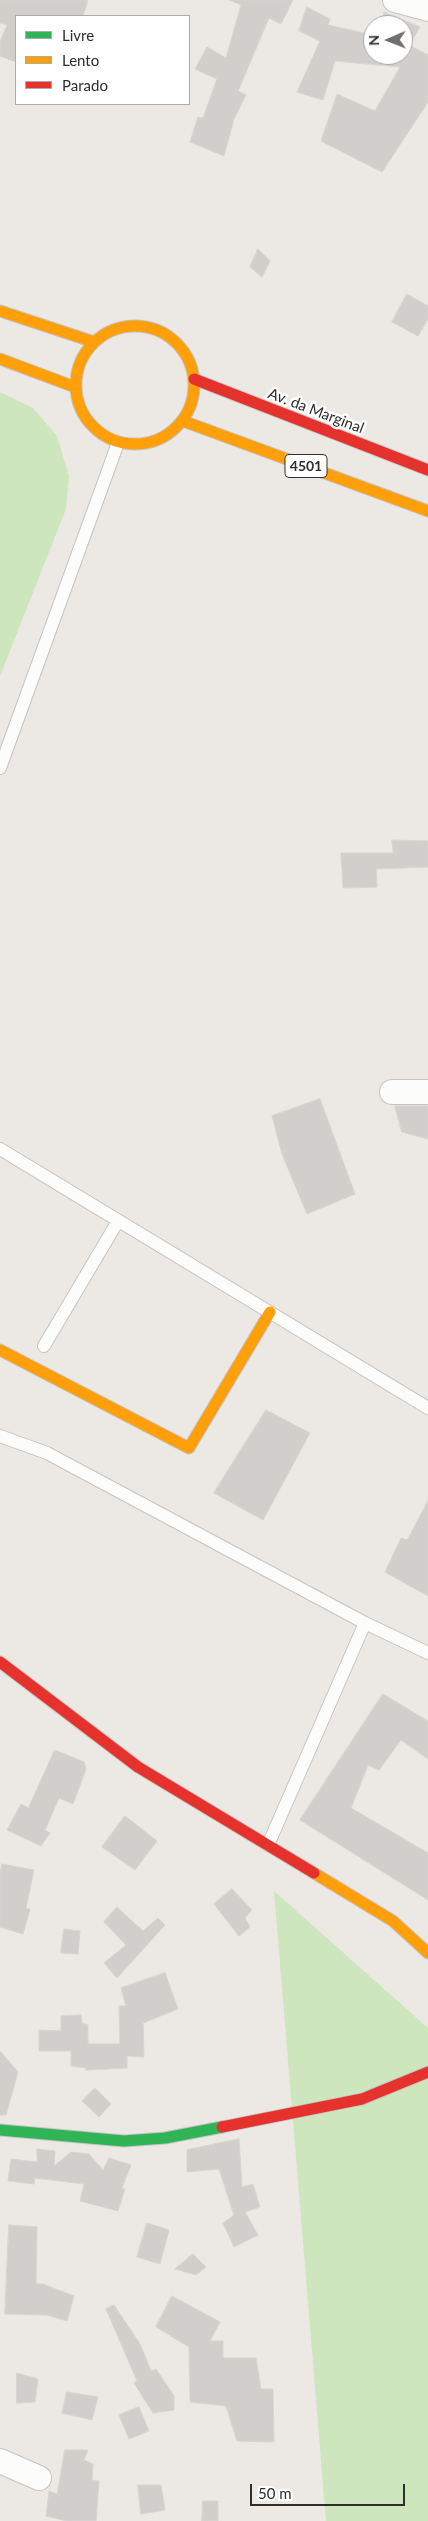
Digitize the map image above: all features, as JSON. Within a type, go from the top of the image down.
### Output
[{"type":"street","points":[[395,0],[428,9]]},
{"type":"street","points":[[0,311],[94,342]]},
{"type":"street","points":[[134,325],[156,329],[174,340],[188,357],[194,379],[193,401],[183,421],[165,437],[142,445],[118,443],[96,431],[81,412],[75,387],[80,362],[94,342],[112,330],[134,325]]},
{"type":"street","points":[[0,359],[75,387]]},
{"type":"street","name":"Av. da Marginal","points":[[194,379],[428,470]]},
{"type":"street","name":"4501","points":[[183,421],[428,512]]},
{"type":"street","points":[[392,1092],[428,1092]]},
{"type":"street","points":[[0,1350],[189,1448],[270,1312]]},
{"type":"street","points":[[0,1662],[138,1767],[393,1921],[428,1953]]},
{"type":"street","points":[[0,2130],[124,2141],[165,2138],[362,2099],[428,2072]]},
{"type":"street","points":[[0,2461],[39,2478]]},
{"type":"lane","points":[[0,768],[118,443]]},
{"type":"lane","points":[[1,1153],[427,1403]]},
{"type":"lane","points":[[44,1346],[118,1220]]},
{"type":"lane","points":[[0,1436],[47,1453],[365,1623],[428,1653]]},
{"type":"lane","points":[[268,1845],[365,1623]]},
{"type":"green space","points":[[0,392],[33,408],[57,436],[69,476],[66,509],[0,676]]},
{"type":"green space","points":[[274,1891],[428,2028],[428,2521],[326,2521]]},
{"type":"building","points":[[0,0],[88,0],[83,15],[15,15],[15,62],[0,56],[0,42],[7,25],[0,23]]},
{"type":"building","points":[[229,0],[293,0],[281,24],[269,18],[238,91],[246,95],[234,119],[224,156],[190,142],[198,117],[203,118],[217,79],[195,69],[207,47],[226,58],[241,5]]},
{"type":"building","points":[[307,7],[330,19],[328,25],[363,33],[363,64],[335,61],[323,100],[297,92],[320,41],[299,31]]},
{"type":"building","points":[[413,24],[420,27],[413,38]]},
{"type":"building","points":[[413,47],[428,55],[428,102],[382,172],[321,141],[337,94],[375,111],[400,67],[378,65],[413,65]]},
{"type":"building","points":[[258,249],[270,261],[262,277],[250,267]]},
{"type":"building","points":[[407,294],[428,306],[428,319],[418,336],[392,322]]},
{"type":"building","points":[[392,840],[428,841],[428,867],[376,869],[377,887],[343,888],[341,853],[393,853]]},
{"type":"building","points":[[320,1099],[355,1194],[307,1214],[282,1154],[272,1116]]},
{"type":"building","points":[[395,1106],[428,1106],[428,1139],[402,1132]]},
{"type":"building","points":[[266,1410],[310,1433],[263,1520],[214,1493]]},
{"type":"building","points":[[428,1501],[428,1596],[385,1572],[401,1538],[407,1540]]},
{"type":"building","points":[[383,1694],[428,1721],[428,1759],[401,1740],[379,1770],[368,1765],[351,1808],[428,1853],[428,1900],[300,1820]]},
{"type":"building","points":[[55,1750],[84,1762],[86,1769],[73,1804],[59,1798],[45,1830],[50,1833],[41,1846],[7,1830],[21,1804],[28,1808]]},
{"type":"building","points":[[125,1816],[157,1841],[135,1870],[102,1847]]},
{"type":"building","points":[[2,1864],[34,1870],[26,1908],[30,1909],[23,1934],[0,1927],[0,1874]]},
{"type":"building","points":[[232,1889],[252,1910],[245,1918],[250,1927],[239,1936],[214,1904]]},
{"type":"building","points":[[117,1907],[143,1931],[158,1918],[165,1925],[117,1978],[104,1963],[126,1945],[104,1922]]},
{"type":"building","points":[[64,1929],[80,1931],[78,1954],[61,1953]]},
{"type":"building","points":[[165,1973],[178,2009],[143,2023],[144,2057],[127,2056],[127,2068],[86,2070],[86,2068],[71,2066],[71,2051],[39,2051],[39,2030],[61,2031],[61,2016],[81,2015],[82,2023],[88,2025],[88,2044],[120,2044],[119,2006],[126,2006],[121,1988]]},
{"type":"building","points":[[0,2051],[18,2072],[6,2115],[0,2115]]},
{"type":"building","points":[[95,2088],[111,2104],[99,2117],[82,2101]]},
{"type":"building","points":[[239,2139],[242,2187],[253,2184],[260,2207],[245,2212],[258,2235],[234,2247],[223,2223],[234,2215],[219,2169],[187,2172],[187,2150]]},
{"type":"building","points":[[37,2149],[55,2151],[54,2166],[71,2152],[89,2154],[103,2170],[109,2158],[131,2165],[122,2188],[125,2189],[118,2211],[80,2201],[84,2184],[35,2178],[34,2184],[8,2181],[11,2159],[37,2162]]},
{"type":"building","points":[[147,2223],[169,2230],[160,2264],[137,2257]]},
{"type":"building","points":[[9,2225],[37,2227],[36,2284],[43,2284],[74,2296],[67,2321],[47,2315],[5,2314]]},
{"type":"building","points":[[193,2254],[206,2267],[196,2275],[175,2269]]},
{"type":"building","points":[[172,2296],[220,2322],[210,2341],[223,2341],[223,2358],[256,2358],[261,2389],[273,2389],[274,2442],[237,2441],[226,2406],[190,2402],[189,2347],[156,2327]]},
{"type":"building","points":[[114,2305],[140,2344],[151,2371],[156,2369],[174,2396],[174,2410],[153,2413],[134,2383],[137,2381],[106,2309]]},
{"type":"building","points":[[17,2373],[38,2379],[35,2402],[17,2403]]},
{"type":"building","points":[[67,2392],[98,2397],[92,2420],[62,2413]]},
{"type":"building","points":[[139,2407],[149,2431],[129,2439],[119,2415]]},
{"type":"building","points":[[65,2450],[88,2450],[84,2460],[93,2464],[92,2480],[99,2481],[96,2521],[67,2521],[46,2516],[49,2491],[57,2494]]},
{"type":"building","points":[[138,2485],[161,2485],[165,2510],[141,2514]]},
{"type":"building","points":[[203,2501],[218,2501],[218,2521],[202,2521]]},
{"type":"traffic: fast","points":[[0,2130],[124,2141],[165,2138],[222,2127]]},
{"type":"traffic: slow","points":[[0,311],[94,342]]},
{"type":"traffic: slow","points":[[135,326],[158,330],[177,343],[190,362],[194,385],[190,408],[177,427],[158,440],[135,444],[112,440],[93,427],[80,408],[76,385],[80,362],[93,343],[112,330],[135,326]]},
{"type":"traffic: slow","points":[[0,359],[75,387]]},
{"type":"traffic: slow","points":[[183,421],[428,511]]},
{"type":"traffic: slow","points":[[0,1350],[189,1448],[270,1312]]},
{"type":"traffic: slow","points":[[314,1873],[393,1921],[428,1953]]},
{"type":"traffic: jam","points":[[194,379],[428,470]]},
{"type":"traffic: jam","points":[[0,1662],[138,1767],[314,1873]]},
{"type":"traffic: jam","points":[[222,2127],[362,2099],[428,2072]]}]
